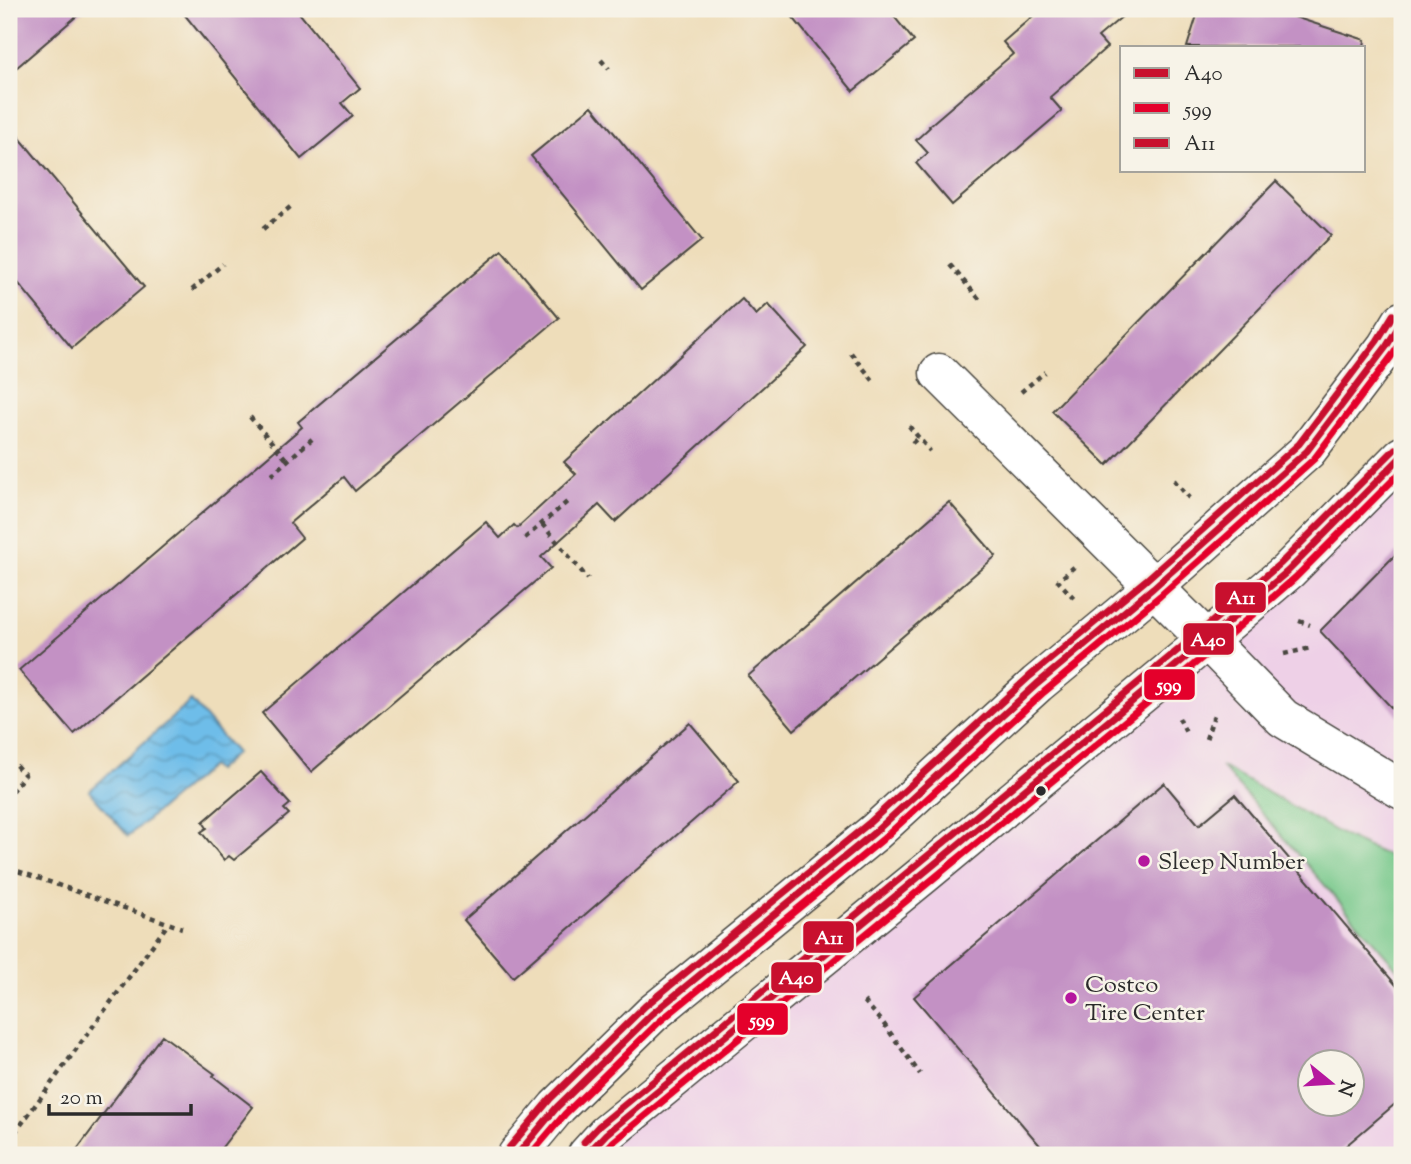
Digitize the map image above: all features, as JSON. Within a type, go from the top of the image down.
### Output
[{"type":"main road","points":[[517,1155],[557,1107],[652,1014],[875,832],[1037,684],[1153,587],[1307,451],[1386,347],[1402,321]]},
{"type":"main road","points":[[939,373],[1283,719],[1402,790]]},
{"type":"main road","points":[[587,1155],[606,1134],[1207,640],[1288,570],[1402,456]]},
{"type":"path","points":[[601,60],[609,69]]},
{"type":"path","points":[[263,229],[294,204]]},
{"type":"path","points":[[192,290],[223,264]]},
{"type":"path","points":[[950,265],[981,301]]},
{"type":"path","points":[[851,353],[876,384]]},
{"type":"path","points":[[1016,396],[1045,372]]},
{"type":"path","points":[[250,417],[287,460]]},
{"type":"path","points":[[909,426],[930,451]]},
{"type":"path","points":[[912,443],[919,437]]},
{"type":"path","points":[[271,475],[312,439]]},
{"type":"path","points":[[1174,480],[1194,505]]},
{"type":"path","points":[[525,538],[567,502]]},
{"type":"path","points":[[542,524],[588,579]]},
{"type":"path","points":[[1079,604],[1058,581],[1080,562]]},
{"type":"path","points":[[1284,654],[1311,648]]},
{"type":"path","points":[[1176,710],[1187,735]]},
{"type":"path","points":[[1206,739],[1214,712]]},
{"type":"path","points":[[9,758],[25,775],[9,794]]},
{"type":"path","points":[[9,867],[182,928]]},
{"type":"path","points":[[9,1141],[168,924]]},
{"type":"path","points":[[864,1001],[920,1074]]},
{"type":"shaded area","points":[[1402,456],[1402,1155],[595,1155]]},
{"type":"green space","points":[[1221,766],[1348,838],[1402,862],[1402,974]]},
{"type":"water","points":[[191,701],[236,753],[216,771],[211,766],[128,836],[89,791]]},
{"type":"building","points":[[9,9],[85,9],[9,74]]},
{"type":"building","points":[[180,9],[296,9],[360,88],[342,103],[353,116],[301,159]]},
{"type":"building","points":[[786,9],[888,9],[914,41],[853,91]]},
{"type":"building","points":[[1041,9],[1131,9],[1098,37],[1107,47],[1050,97],[1062,111],[952,205],[916,163],[928,153],[916,140],[1013,54],[1003,42]]},
{"type":"building","points":[[1199,9],[1270,9],[1365,40],[1364,46],[1187,46]]},
{"type":"building","points":[[592,106],[702,240],[641,290],[531,156]]},
{"type":"building","points":[[9,125],[144,287],[72,348],[9,272]]},
{"type":"building","points":[[1276,181],[1331,235],[1107,465],[1052,411]]},
{"type":"building","points":[[502,250],[559,318],[355,491],[344,477],[290,523],[302,538],[74,734],[19,670],[302,427],[298,422]]},
{"type":"building","points":[[742,299],[756,315],[768,304],[807,347],[615,522],[599,505],[541,557],[551,568],[311,772],[262,713],[486,522],[500,538],[514,525],[517,528],[576,474],[564,462]]},
{"type":"building","points":[[949,502],[996,556],[794,730],[748,676]]},
{"type":"building","points":[[1402,548],[1402,719],[1320,631]]},
{"type":"building","points":[[690,723],[739,781],[513,977],[464,920]]},
{"type":"building","points":[[261,772],[290,804],[284,809],[289,814],[234,860],[229,856],[224,860],[201,832],[207,828],[203,822]]},
{"type":"building","points":[[1164,783],[1199,825],[1235,795],[1402,992],[1402,1098],[1335,1155],[1048,1155],[914,997]]},
{"type":"building","points":[[162,1035],[215,1074],[213,1076],[253,1107],[216,1155],[73,1155]]},
{"type":"transit line","name":"A11","points":[[509,1148],[550,1099],[645,1006],[868,824],[1030,676],[1146,580],[1299,444],[1377,341],[1393,315]]},
{"type":"transit line","name":"A40","points":[[517,1155],[557,1107],[652,1014],[875,832],[1037,684],[1153,588],[1307,451],[1386,347],[1402,321]]},
{"type":"transit line","name":"599","points":[[530,1155],[565,1114],[659,1022],[882,840],[1044,692],[1160,596],[1314,459],[1402,341]]},
{"type":"transit line","name":"A11","points":[[584,1142],[599,1126],[1281,563],[1395,449]]},
{"type":"transit line","name":"A40","points":[[592,1149],[606,1134],[1288,571],[1402,456]]},
{"type":"transit line","name":"599","points":[[601,1155],[613,1142],[1214,648],[1295,578],[1402,471]]},
{"type":"place","name":"Sleep Number","points":[[1144,861]]},
{"type":"place","name":"Costco Tire Center","points":[[1071,998]]}]
